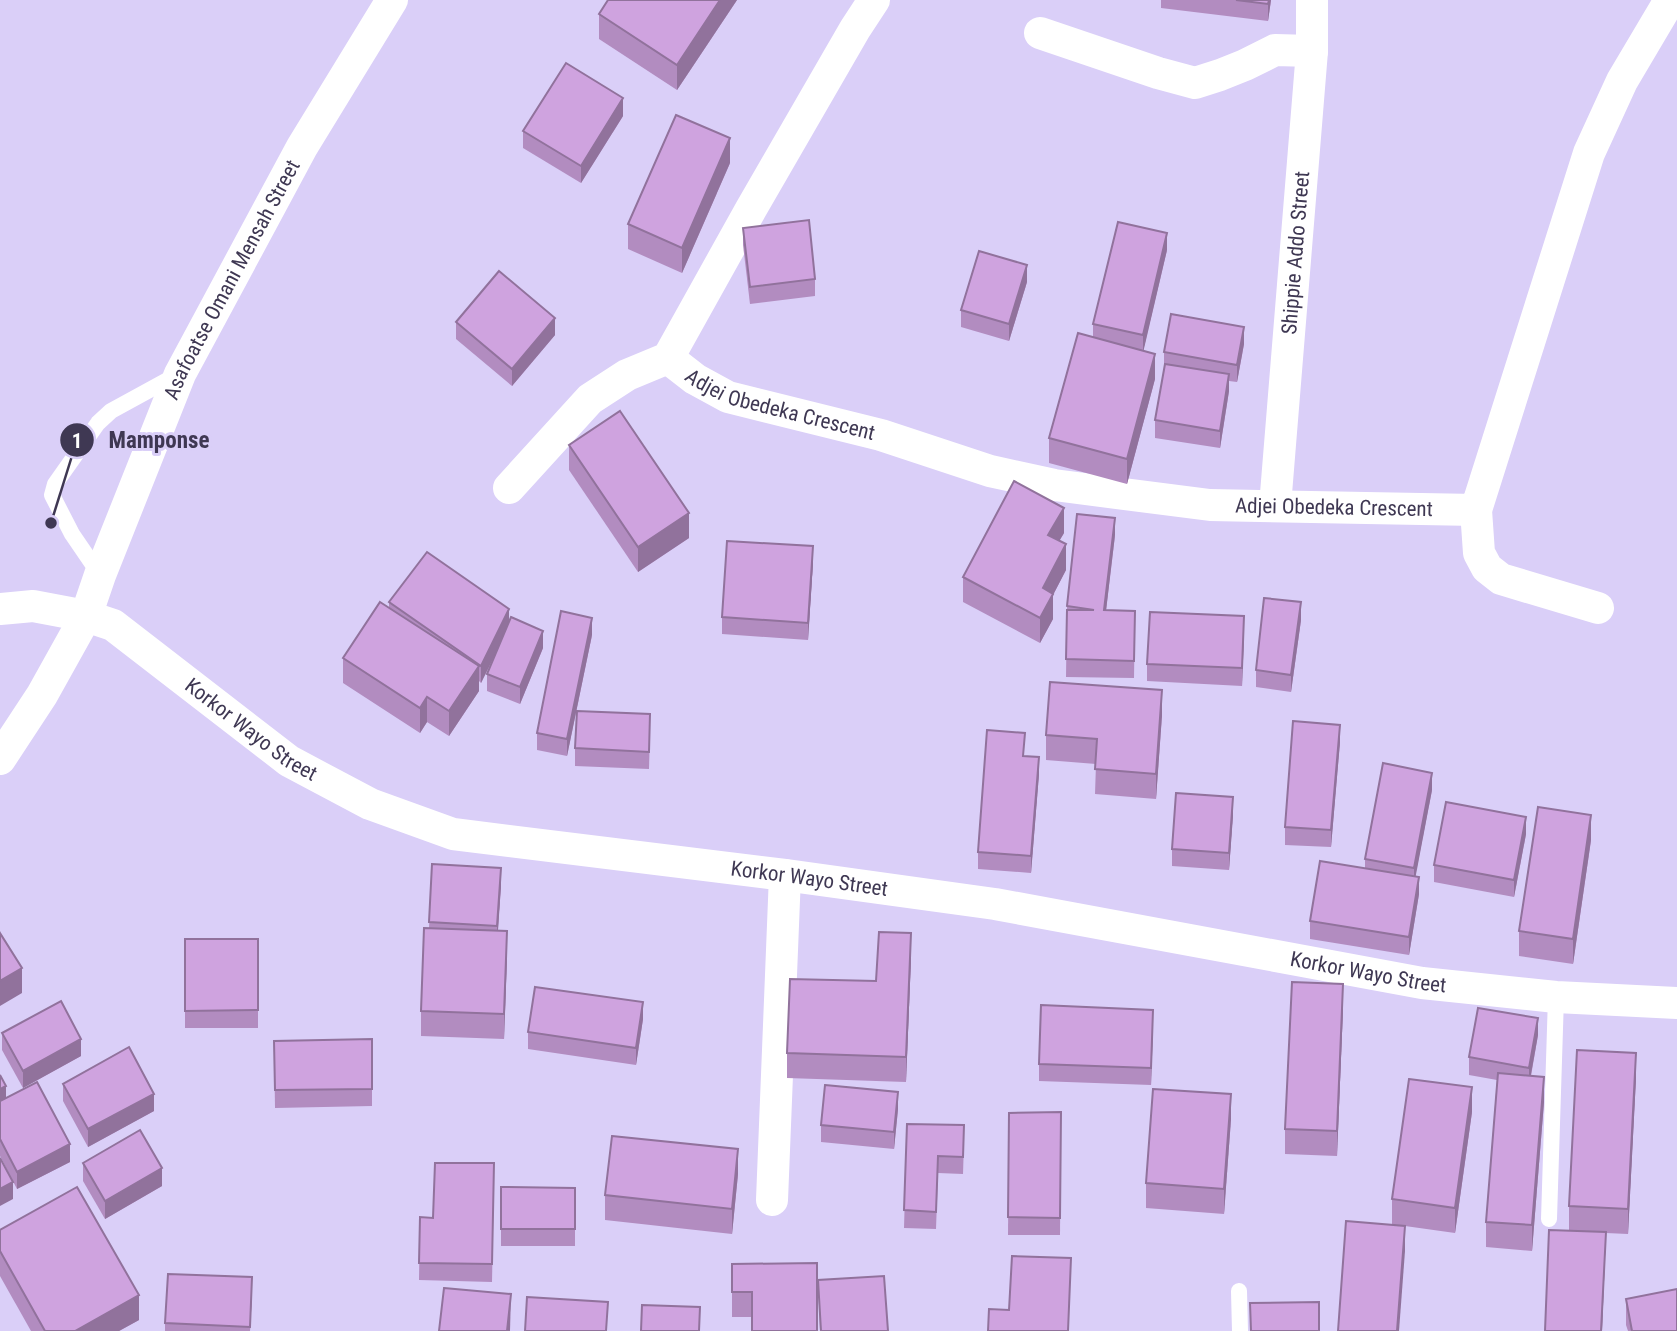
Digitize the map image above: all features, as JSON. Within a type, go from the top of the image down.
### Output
[{"type":"street","name":"Asafoatse Omani Mensah Street","points":[[0,759],[42,695],[86,616],[180,374],[302,147],[392,0]]},
{"type":"street","name":"Adjei Obedeka Crescent","points":[[509,488],[590,399],[627,375],[668,358],[744,220],[874,0]]},
{"type":"street","name":"Shippie Addo Street","points":[[1275,506],[1312,51],[1312,0]]},
{"type":"street","points":[[1598,608],[1500,579],[1487,568],[1479,553],[1476,510],[1589,153],[1622,81],[1670,0]]},
{"type":"street","points":[[1040,33],[1195,83],[1220,75],[1275,50],[1312,51]]},
{"type":"street","name":"Adjei Obedeka Crescent","points":[[668,358],[695,379],[728,397],[881,435],[990,471],[1054,485],[1197,503],[1476,510]]},
{"type":"street","name":"Korkor Wayo Street","points":[[0,609],[33,606],[86,616],[113,625],[289,761],[370,804],[453,834],[995,904],[1422,983],[1556,997],[1677,1003]]},
{"type":"street","points":[[772,1200],[785,875]]},
{"type":"lane","points":[[100,575],[72,534],[52,495],[55,484],[98,423],[111,411],[180,374]]},
{"type":"lane","points":[[1549,1219],[1556,997]]},
{"type":"lane","points":[[1239,1292],[1240,1331]]},
{"type":"building","points":[[608,0],[720,0],[677,65],[599,14]]},
{"type":"building","points":[[1236,0],[1269,0],[1268,4]]},
{"type":"building","points":[[566,63],[623,98],[581,166],[523,131]]},
{"type":"building","points":[[676,115],[730,138],[682,248],[628,224]]},
{"type":"building","points":[[809,220],[815,279],[750,287],[743,228]]},
{"type":"building","points":[[1118,222],[1167,233],[1143,335],[1093,324]]},
{"type":"building","points":[[979,251],[1027,265],[1009,324],[961,310]]},
{"type":"building","points":[[499,271],[555,318],[512,369],[456,322]]},
{"type":"building","points":[[1171,314],[1244,327],[1237,365],[1164,352]]},
{"type":"building","points":[[1078,333],[1155,354],[1127,459],[1049,438]]},
{"type":"building","points":[[1165,364],[1229,374],[1220,431],[1155,420]]},
{"type":"building","points":[[620,411],[689,513],[638,547],[569,445]]},
{"type":"building","points":[[1014,481],[1064,508],[1048,535],[1066,544],[1043,588],[1053,594],[1040,618],[963,577]]},
{"type":"building","points":[[1077,514],[1115,518],[1104,610],[1135,611],[1134,661],[1066,659],[1067,610],[1094,610],[1067,606]]},
{"type":"building","points":[[727,541],[813,546],[808,623],[722,617]]},
{"type":"building","points":[[427,552],[509,609],[481,666],[389,602]]},
{"type":"building","points":[[1264,598],[1301,602],[1291,675],[1256,670]]},
{"type":"building","points":[[380,602],[479,666],[449,711],[427,697],[420,708],[343,658]]},
{"type":"building","points":[[561,611],[592,618],[567,739],[537,733]]},
{"type":"building","points":[[1150,612],[1244,616],[1242,668],[1147,664]]},
{"type":"building","points":[[511,617],[543,631],[520,687],[487,674]]},
{"type":"building","points":[[1050,682],[1162,690],[1156,774],[1095,769],[1097,739],[1046,735]]},
{"type":"building","points":[[577,711],[650,714],[649,752],[575,748]]},
{"type":"building","points":[[1293,721],[1340,725],[1331,830],[1285,827]]},
{"type":"building","points":[[987,730],[1025,733],[1023,756],[1039,757],[1031,856],[978,852]]},
{"type":"building","points":[[1383,763],[1432,773],[1414,868],[1365,859]]},
{"type":"building","points":[[1176,793],[1233,797],[1229,853],[1172,849]]},
{"type":"building","points":[[1446,802],[1526,817],[1514,880],[1434,865]]},
{"type":"building","points":[[1538,807],[1591,815],[1573,939],[1519,931]]},
{"type":"building","points":[[1320,861],[1419,877],[1409,937],[1310,921]]},
{"type":"building","points":[[432,864],[501,868],[497,926],[429,922]]},
{"type":"building","points":[[424,928],[507,931],[504,1014],[421,1011]]},
{"type":"building","points":[[879,932],[911,933],[906,1057],[787,1053],[790,979],[876,981]]},
{"type":"building","points":[[0,933],[22,968],[0,981]]},
{"type":"building","points":[[185,939],[258,939],[258,1010],[185,1011]]},
{"type":"building","points":[[1292,982],[1343,984],[1337,1131],[1285,1129]]},
{"type":"building","points":[[535,987],[643,1002],[636,1048],[528,1032]]},
{"type":"building","points":[[61,1001],[81,1039],[23,1071],[2,1033]]},
{"type":"building","points":[[1041,1005],[1153,1010],[1151,1068],[1039,1064]]},
{"type":"building","points":[[1478,1008],[1538,1018],[1529,1068],[1469,1057]]},
{"type":"building","points":[[372,1039],[372,1089],[275,1090],[274,1041]]},
{"type":"building","points":[[129,1047],[154,1094],[88,1129],[63,1084]]},
{"type":"building","points":[[1577,1050],[1636,1053],[1628,1209],[1569,1206]]},
{"type":"building","points":[[1498,1073],[1544,1077],[1532,1225],[1486,1222]]},
{"type":"building","points":[[0,1075],[6,1086],[0,1089]]},
{"type":"building","points":[[1409,1079],[1472,1087],[1455,1208],[1392,1199]]},
{"type":"building","points":[[37,1082],[70,1144],[17,1172],[0,1139],[0,1101]]},
{"type":"building","points":[[825,1085],[898,1092],[894,1132],[821,1125]]},
{"type":"building","points":[[1153,1089],[1231,1094],[1224,1189],[1146,1183]]},
{"type":"building","points":[[1061,1112],[1060,1218],[1008,1217],[1009,1113]]},
{"type":"building","points":[[907,1124],[964,1125],[963,1157],[938,1156],[936,1212],[904,1210]]},
{"type":"building","points":[[140,1130],[162,1168],[105,1201],[83,1163]]},
{"type":"building","points":[[612,1136],[738,1149],[732,1209],[605,1195]]},
{"type":"building","points":[[0,1158],[13,1182],[0,1189]]},
{"type":"building","points":[[435,1163],[494,1163],[492,1264],[419,1263],[420,1217],[433,1218]]},
{"type":"building","points":[[77,1187],[139,1295],[75,1331],[45,1331],[0,1251],[0,1230]]},
{"type":"building","points":[[501,1187],[575,1188],[575,1229],[501,1229]]},
{"type":"building","points":[[1346,1221],[1405,1226],[1397,1331],[1338,1331]]},
{"type":"building","points":[[1549,1230],[1606,1232],[1601,1331],[1545,1331]]},
{"type":"building","points":[[1012,1256],[1071,1258],[1068,1331],[988,1331],[989,1309],[1009,1310]]},
{"type":"building","points":[[817,1263],[817,1331],[752,1331],[752,1292],[732,1292],[732,1264]]},
{"type":"building","points":[[168,1274],[252,1277],[250,1327],[165,1323]]},
{"type":"building","points":[[884,1276],[888,1331],[821,1331],[818,1280]]},
{"type":"building","points":[[444,1288],[511,1294],[507,1331],[439,1331]]},
{"type":"building","points":[[1677,1289],[1677,1331],[1632,1331],[1626,1299]]},
{"type":"building","points":[[527,1297],[608,1302],[606,1331],[525,1331]]},
{"type":"building","points":[[1319,1302],[1319,1331],[1251,1331],[1250,1303]]},
{"type":"building","points":[[642,1305],[700,1307],[699,1331],[641,1331]]},
{"type":"place","name":"Mamponse","points":[[51,523]]}]
